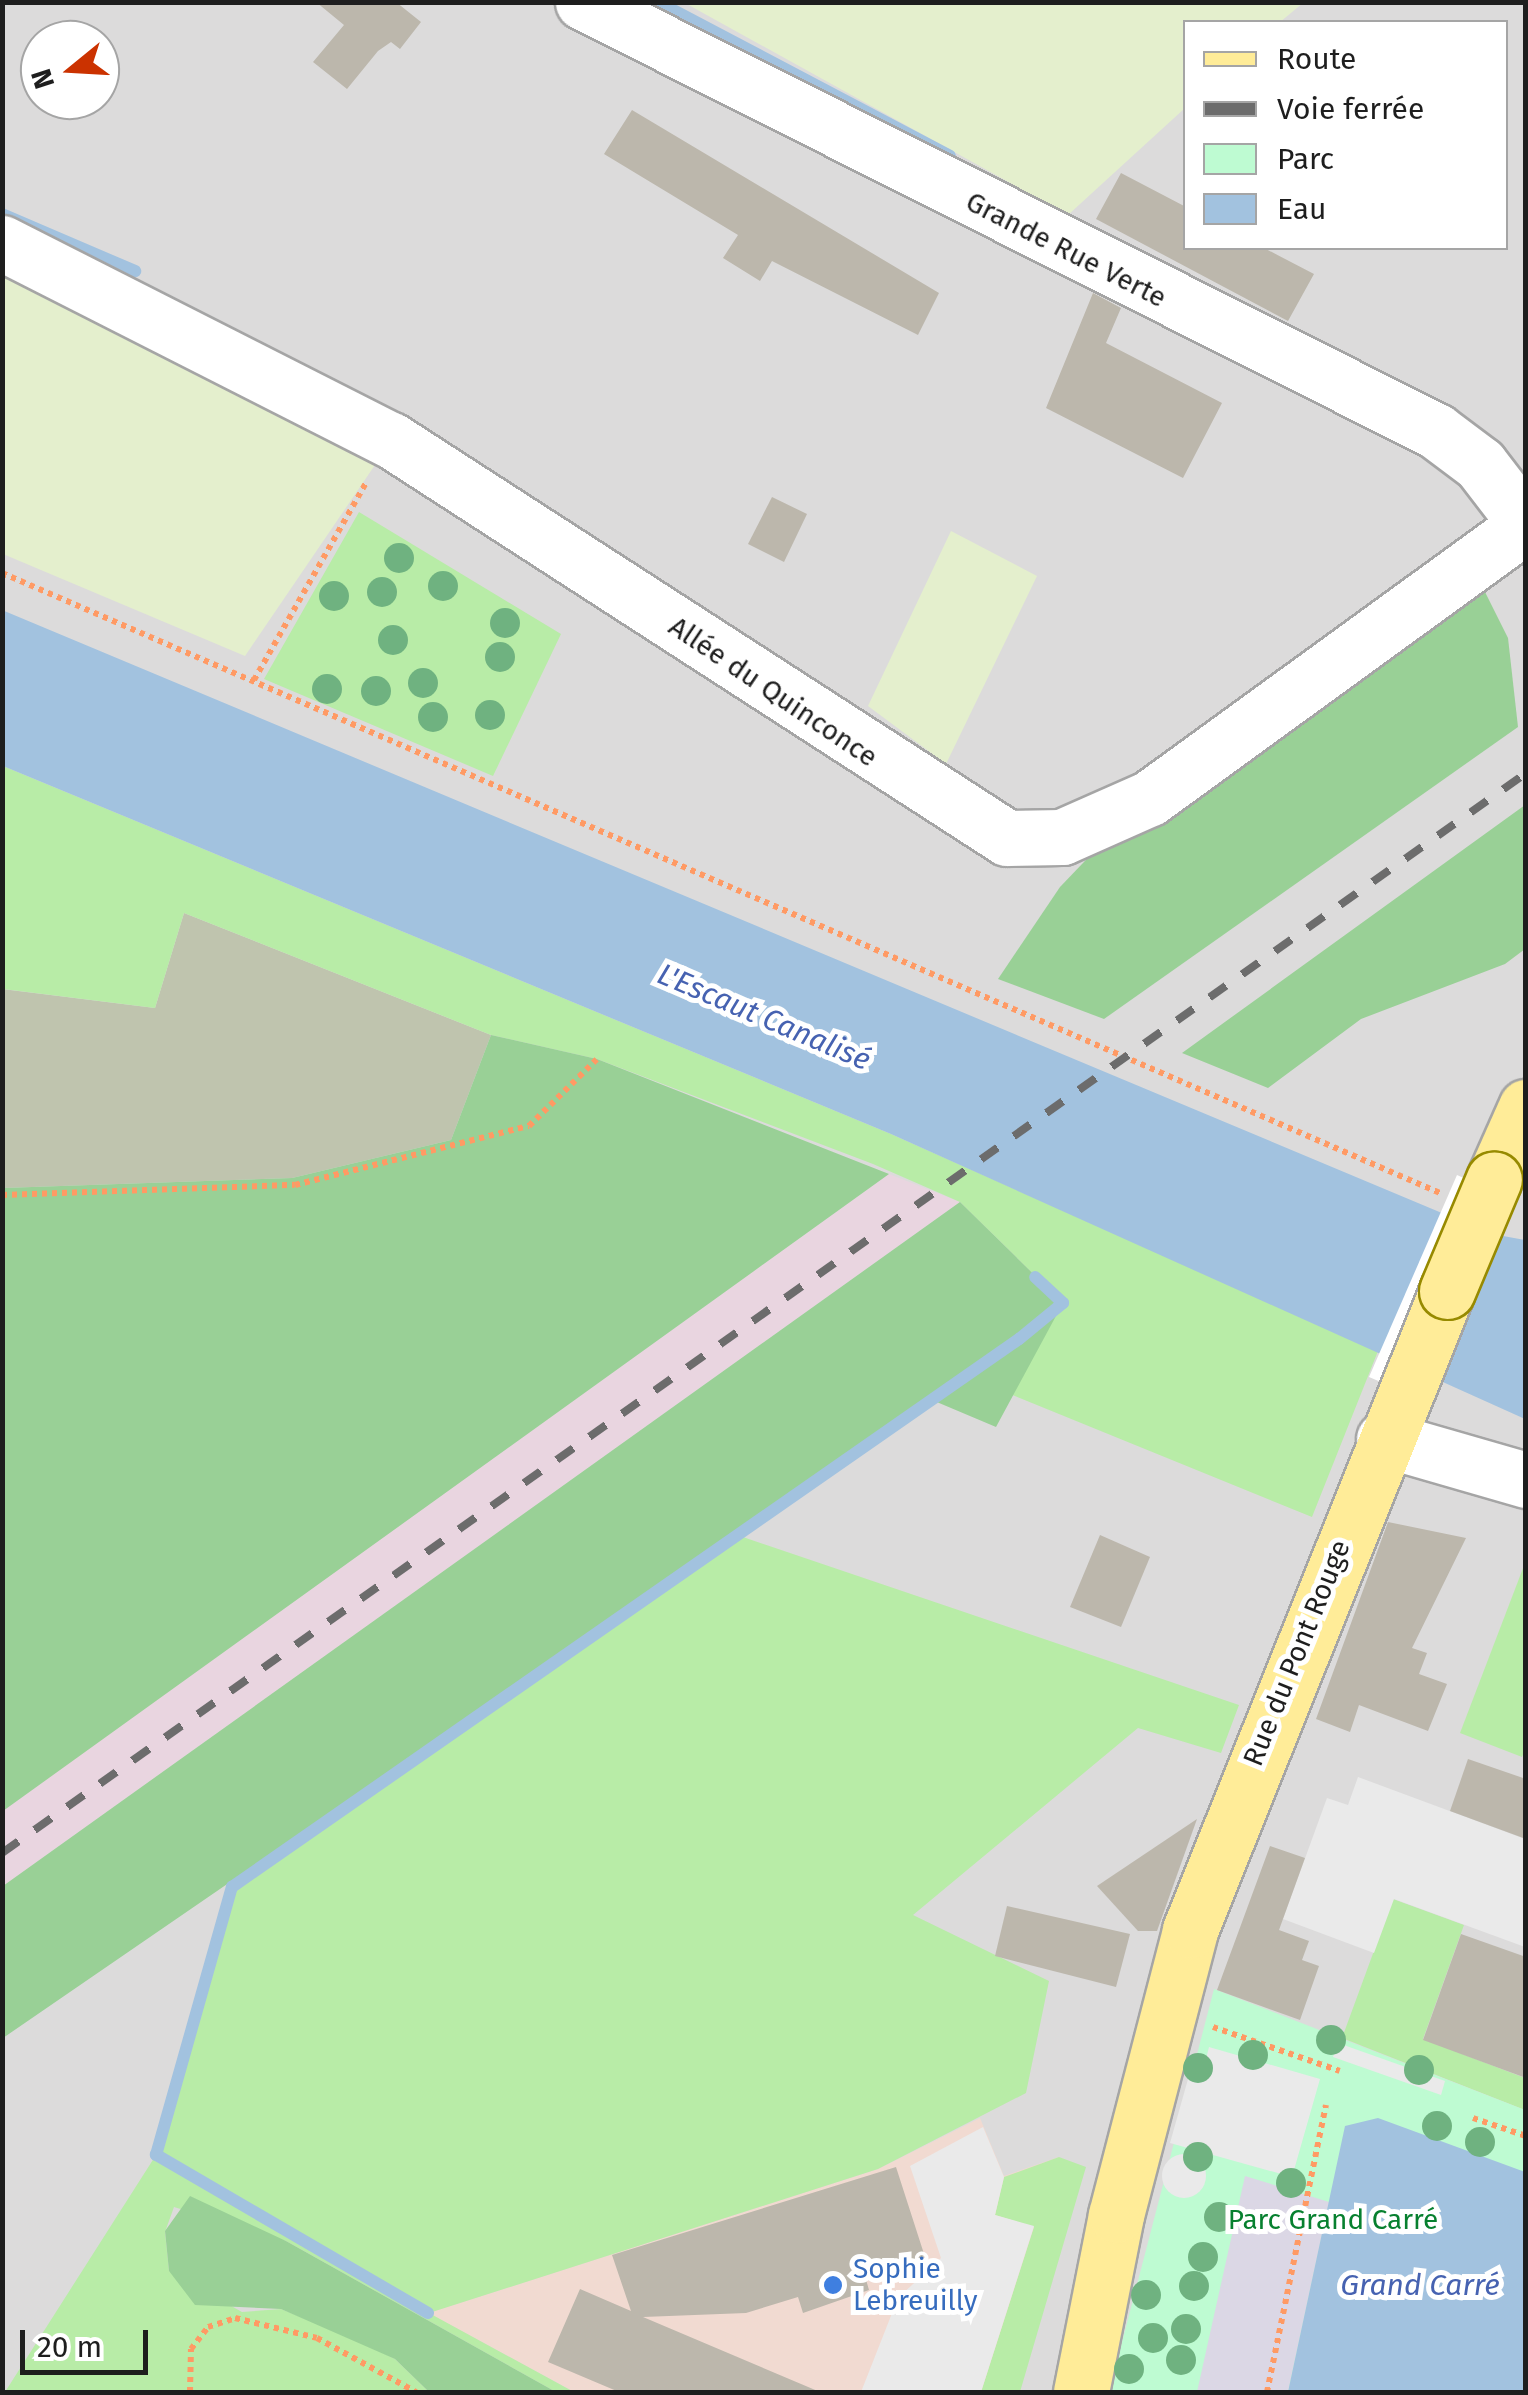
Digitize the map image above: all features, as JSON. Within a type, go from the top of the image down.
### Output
[{"type":"main road","name":"Rue du Pont Rouge","points":[[1081,2392],[1116,2215],[1190,1930],[1394,1415],[1476,1190],[1526,1107]]},
{"type":"main road","name":"Rue du Pont Rouge","points":[[1047,2392],[1116,2215]]},
{"type":"street","name":"Grande Rue Verte","points":[[583,2],[1436,431],[1480,464],[1526,525]]},
{"type":"street","name":"Allée du Quinconce","points":[[2,244],[390,440],[939,802],[1007,838],[1034,841],[1090,829],[1150,798],[1526,525]]},
{"type":"street","points":[[1394,1415],[1526,1480]]},
{"type":"path","points":[[254,680],[390,440]]},
{"type":"path","points":[[2,574],[1476,1190]]},
{"type":"path","points":[[2,1195],[295,1184],[529,1126],[597,1059]]},
{"type":"path","points":[[1170,2011],[1340,2071]]},
{"type":"path","points":[[1266,2392],[1326,2105]]},
{"type":"path","points":[[1473,2118],[1526,2136]]},
{"type":"path","points":[[190,2392],[191,2349],[208,2327],[235,2318],[317,2338],[416,2392]]},
{"type":"shaded area","points":[[1303,2],[1282,20],[1183,20],[1183,110],[1068,215],[685,3]]},
{"type":"shaded area","points":[[3,3],[1525,3],[1525,2392],[3,2392]]},
{"type":"shaded area","points":[[2,270],[377,462],[245,656],[3,554]]},
{"type":"shaded area","points":[[951,531],[1037,576],[946,764],[868,706]]},
{"type":"shaded area","points":[[184,913],[491,1035],[451,1140],[292,1178],[3,1188],[2,989],[155,1008]]},
{"type":"shaded area","points":[[889,1174],[960,1202],[3,1886],[2,1811]]},
{"type":"shaded area","points":[[1358,1777],[1525,1839],[1525,1947],[1394,1899],[1374,1953],[1283,1919],[1327,1798],[1348,1805]]},
{"type":"shaded area","points":[[1338,2043],[1445,2081],[1441,2095],[1333,2057]]},
{"type":"shaded area","points":[[1209,2047],[1320,2079],[1292,2177],[1170,2143],[1190,2072],[1202,2075]]},
{"type":"shaded area","points":[[980,2118],[1004,2176],[1059,2157],[1020,2392],[574,2392],[428,2313],[878,2169]]},
{"type":"shaded area","points":[[983,2127],[1004,2177],[995,2215],[1034,2226],[981,2392],[861,2392],[898,2298],[941,2258],[910,2166]]},
{"type":"shaded area","points":[[1184,2154],[1199,2161],[1206,2176],[1199,2191],[1184,2198],[1169,2191],[1162,2176],[1169,2161]]},
{"type":"shaded area","points":[[1245,2176],[1329,2202],[1288,2392],[1197,2392]]},
{"type":"green space","points":[[359,512],[561,634],[493,776],[264,679]]},
{"type":"green space","points":[[1463,587],[1484,590],[1508,638],[1518,727],[1104,1019],[998,979],[1060,887],[1105,840]]},
{"type":"green space","points":[[3,766],[891,1134],[1378,1351],[1312,1517],[1010,1394],[1063,1303],[960,1202],[873,1164],[597,1059],[491,1035],[184,913],[155,1008],[3,989]]},
{"type":"green space","points":[[1525,805],[1525,949],[1505,964],[1361,1019],[1268,1088],[1182,1053]]},
{"type":"green space","points":[[491,1035],[597,1059],[889,1174],[3,1811],[3,1188],[292,1178],[451,1140]]},
{"type":"green space","points":[[960,1202],[1063,1303],[996,1427],[932,1400],[3,2038],[3,1886]]},
{"type":"green space","points":[[740,1536],[1239,1705],[1221,1753],[1138,1728],[913,1915],[1049,1981],[1026,2093],[878,2169],[429,2313],[574,2392],[556,2392],[286,2241],[174,2207],[165,2232],[169,2271],[242,2312],[281,2309],[358,2340],[395,2359],[429,2392],[5,2392],[156,2155],[232,1887]]},
{"type":"green space","points":[[1525,1563],[1526,1747],[1522,1757],[1460,1733]]},
{"type":"green space","points":[[1393,1899],[1464,1925],[1423,2039],[1525,2078],[1525,2110],[1342,2038]]},
{"type":"green space","name":"Parc Grand Carré","points":[[1214,1989],[1525,2110],[1525,2392],[1109,2392]]},
{"type":"green space","points":[[1059,2157],[1086,2167],[1020,2392],[981,2392],[1034,2227],[995,2215],[1004,2177]]},
{"type":"green space","points":[[190,2196],[286,2241],[556,2392],[429,2392],[395,2359],[281,2309],[195,2305],[169,2271],[165,2231]]},
{"type":"water","name":"L'Escaut Canalisé","points":[[2,610],[1492,1234],[1525,1240],[1525,1419],[891,1134],[3,766]]},
{"type":"water","name":"Grand Carré","points":[[1378,2118],[1525,2172],[1525,2392],[1288,2392],[1345,2126]]},
{"type":"pier","points":[[1457,1175],[1514,1200],[1428,1402],[1369,1377]]},
{"type":"building","points":[[316,2],[396,2],[421,22],[400,49],[391,42],[378,51],[347,89],[313,62],[344,25]]},
{"type":"building","points":[[632,110],[939,293],[918,335],[772,261],[760,281],[723,258],[738,235],[604,154]]},
{"type":"building","points":[[1121,173],[1183,205],[1183,250],[1268,250],[1314,274],[1288,321],[1096,219]]},
{"type":"building","points":[[1093,293],[1121,308],[1106,343],[1222,403],[1183,478],[1046,408]]},
{"type":"building","points":[[772,497],[807,514],[784,562],[748,544]]},
{"type":"building","points":[[1388,1522],[1466,1538],[1412,1648],[1427,1653],[1419,1674],[1447,1684],[1428,1731],[1359,1705],[1350,1732],[1316,1719]]},
{"type":"building","points":[[1100,1535],[1150,1557],[1121,1627],[1070,1607]]},
{"type":"building","points":[[1468,1759],[1526,1779],[1526,1839],[1450,1811]]},
{"type":"building","points":[[1197,1819],[1157,1931],[1138,1931],[1097,1886]]},
{"type":"building","points":[[1270,1846],[1305,1858],[1279,1930],[1309,1941],[1302,1960],[1319,1966],[1300,2020],[1217,1990]]},
{"type":"building","points":[[1007,1906],[1130,1934],[1116,1987],[995,1956]]},
{"type":"building","points":[[1461,1934],[1526,1957],[1526,2078],[1423,2040]]},
{"type":"building","points":[[896,2167],[925,2257],[865,2276],[869,2290],[803,2313],[798,2297],[746,2313],[643,2317],[820,2392],[619,2392],[548,2362],[580,2289],[631,2311],[612,2255]]},
{"type":"waterway","points":[[658,2],[950,156]]},
{"type":"waterway","points":[[2,214],[135,271]]},
{"type":"waterway","points":[[428,2313],[156,2155],[232,1887],[1019,1339],[1063,1303],[1035,1277]]},
{"type":"railway","points":[[2,1853],[1526,773]]},
{"type":"place","name":"Sophie Lebreuilly","points":[[833,2285]]}]
